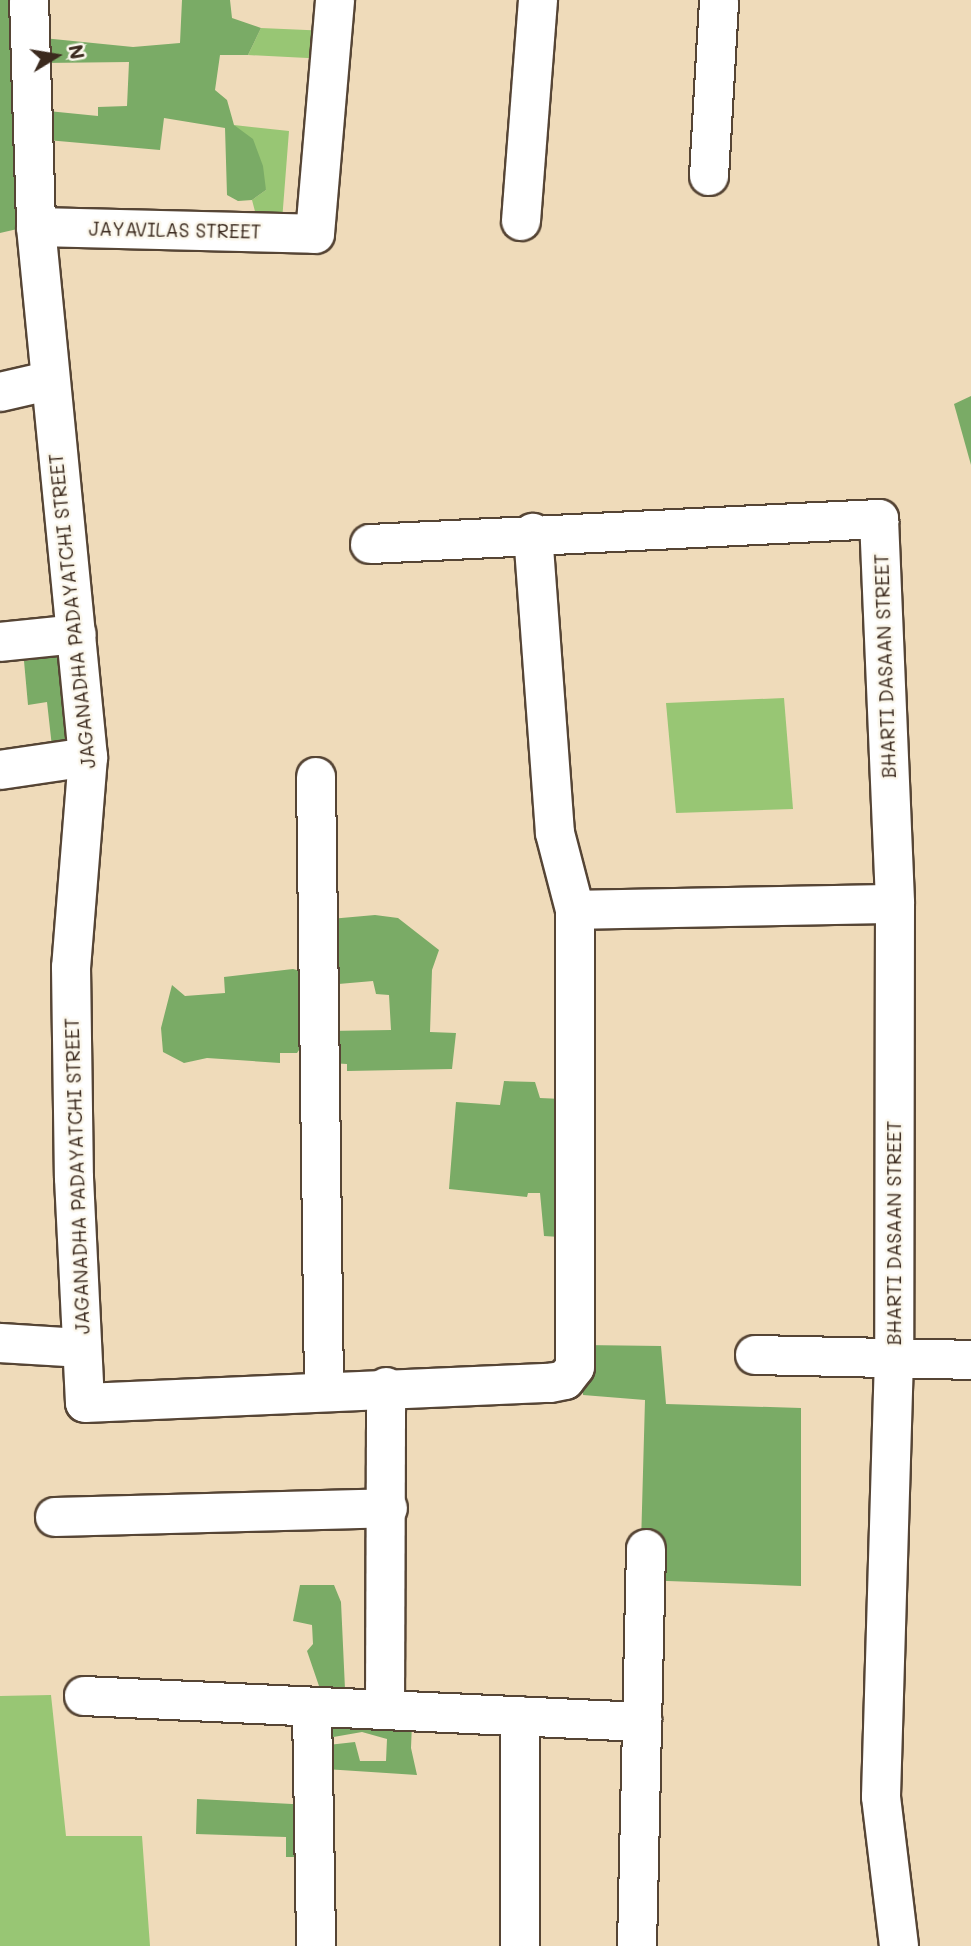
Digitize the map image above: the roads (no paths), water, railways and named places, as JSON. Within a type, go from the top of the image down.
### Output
[{"type":"street","name":"JAGANADHA PADAYATCHI STREET","points":[[29,0],[36,227],[48,381],[88,757],[71,967],[81,1348],[85,1403],[324,1389]]},
{"type":"street","name":"JAYAVILAS STREET","points":[[36,227],[315,234],[335,0]]},
{"type":"street","points":[[521,221],[538,0]]},
{"type":"street","points":[[709,176],[719,0]]},
{"type":"street","points":[[0,392],[48,381]]},
{"type":"street","name":"BHARTI DASAAN STREET","points":[[533,533],[879,519],[895,904],[894,1358],[881,1797],[899,1946]]},
{"type":"street","points":[[316,777],[324,1389],[550,1383],[565,1380],[575,1367],[575,910],[555,833],[533,533],[370,544]]},
{"type":"street","points":[[0,642],[76,634]]},
{"type":"street","points":[[0,770],[88,757]]},
{"type":"street","points":[[575,910],[895,904]]},
{"type":"street","points":[[0,1343],[81,1348]]},
{"type":"street","points":[[755,1355],[971,1360]]},
{"type":"street","points":[[385,1708],[388,1508],[386,1387]]},
{"type":"street","points":[[55,1517],[388,1508]]},
{"type":"street","points":[[636,1946],[646,1549]]},
{"type":"street","points":[[84,1696],[312,1709],[385,1708],[642,1722]]},
{"type":"street","points":[[312,1709],[316,1946]]},
{"type":"street","points":[[520,1716],[520,1946]]}]
